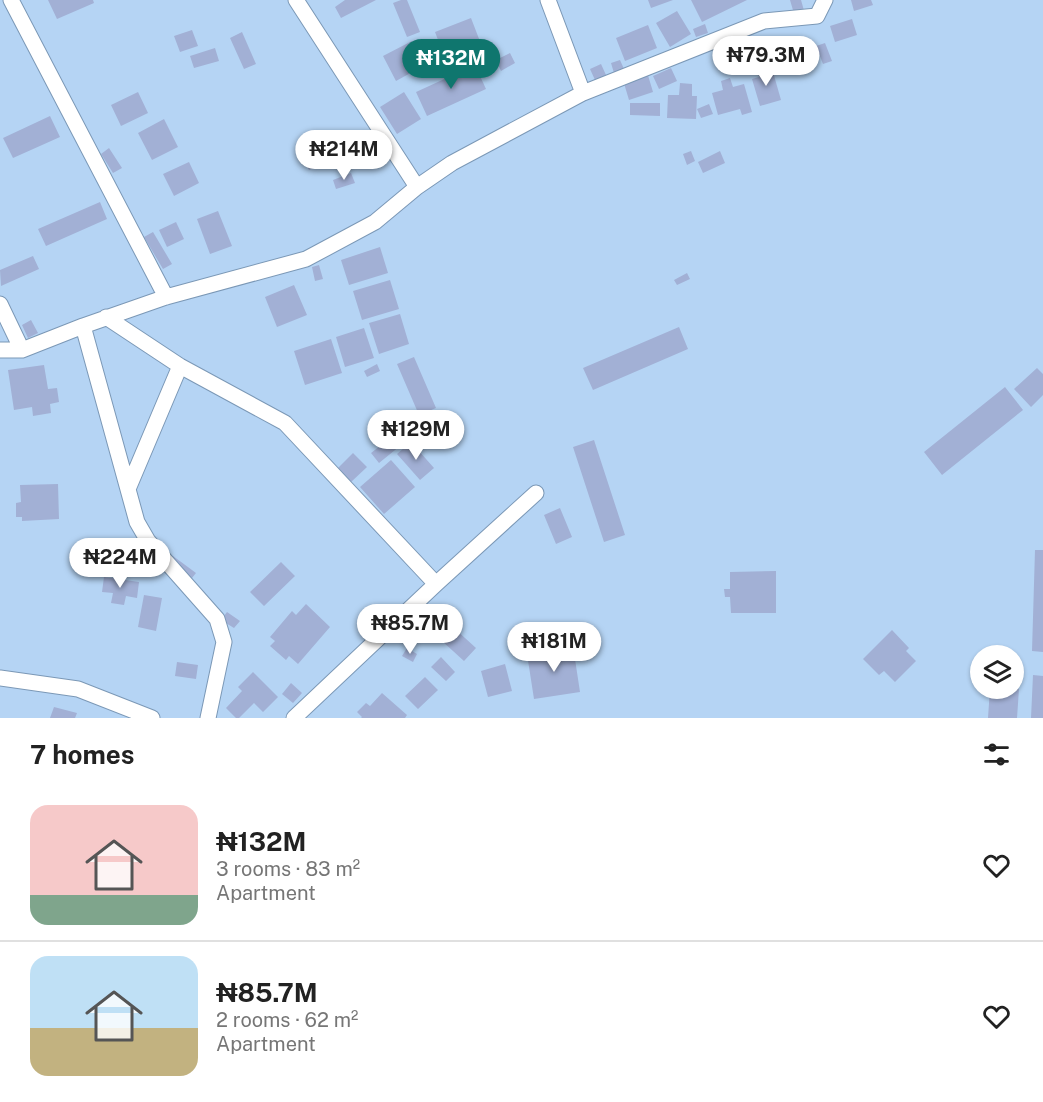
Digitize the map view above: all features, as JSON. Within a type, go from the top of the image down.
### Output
[{"type":"street","points":[[10,0],[166,297]]},
{"type":"street","points":[[296,0],[417,188]]},
{"type":"street","points":[[548,0],[583,93]]},
{"type":"street","points":[[0,350],[22,350],[106,317],[166,297],[306,259],[375,222],[452,163],[583,93],[764,21],[817,16],[825,0]]},
{"type":"street","points":[[0,304],[22,350]]},
{"type":"street","points":[[106,317],[180,366],[285,423],[436,584]]},
{"type":"street","points":[[83,326],[137,522],[147,541],[217,619],[224,642],[208,718]]},
{"type":"street","points":[[128,489],[180,366]]},
{"type":"street","points":[[294,718],[536,493]]},
{"type":"street","points":[[0,678],[78,689],[152,718]]},
{"type":"building","points":[[48,0],[93,0],[94,3],[57,19]]},
{"type":"building","points":[[345,0],[376,0],[341,18],[335,7]]},
{"type":"building","points":[[407,0],[420,32],[407,37],[393,3]]},
{"type":"building","points":[[648,0],[673,0],[651,8]]},
{"type":"building","points":[[691,0],[747,0],[702,22]]},
{"type":"building","points":[[790,0],[801,0],[805,14],[795,17]]},
{"type":"building","points":[[851,0],[871,0],[873,5],[854,11]]},
{"type":"building","points":[[677,11],[691,34],[670,47],[656,23]]},
{"type":"building","points":[[471,18],[481,44],[445,58],[435,32]]},
{"type":"building","points":[[852,19],[857,35],[835,42],[830,26]]},
{"type":"building","points":[[705,24],[708,33],[696,37],[693,29]]},
{"type":"building","points":[[648,25],[657,48],[625,61],[616,38]]},
{"type":"building","points":[[192,30],[198,46],[180,52],[174,36]]},
{"type":"building","points":[[242,32],[256,64],[244,69],[230,38]]},
{"type":"building","points":[[412,41],[425,65],[396,81],[383,56]]},
{"type":"building","points":[[825,43],[832,61],[823,64],[816,46]]},
{"type":"building","points":[[215,48],[219,61],[194,68],[190,56]]},
{"type":"building","points":[[510,53],[515,63],[501,71],[496,60]]},
{"type":"building","points":[[620,60],[624,69],[614,73],[611,63]]},
{"type":"building","points":[[601,64],[606,75],[595,80],[590,69]]},
{"type":"building","points":[[475,65],[486,89],[427,116],[416,92]]},
{"type":"building","points":[[766,65],[768,74],[773,72],[781,100],[760,106],[752,79],[759,77],[756,68]]},
{"type":"building","points":[[671,68],[677,81],[659,89],[653,76]]},
{"type":"building","points":[[647,72],[653,92],[629,100],[623,80]]},
{"type":"building","points":[[730,78],[733,87],[744,84],[752,112],[742,115],[740,109],[718,115],[712,93],[723,90],[721,81]]},
{"type":"building","points":[[680,83],[692,84],[692,96],[697,96],[696,119],[667,118],[668,95],[679,95]]},
{"type":"building","points":[[138,92],[148,113],[121,126],[111,105]]},
{"type":"building","points":[[404,92],[421,119],[397,134],[380,107]]},
{"type":"building","points":[[630,103],[660,103],[660,116],[630,115]]},
{"type":"building","points":[[709,104],[713,114],[701,118],[697,109]]},
{"type":"building","points":[[50,116],[60,137],[13,158],[3,138]]},
{"type":"building","points":[[164,119],[178,147],[152,160],[138,133]]},
{"type":"building","points":[[109,148],[122,168],[113,173],[101,154]]},
{"type":"building","points":[[317,149],[323,164],[309,170],[302,156]]},
{"type":"building","points":[[691,151],[695,161],[687,165],[683,154]]},
{"type":"building","points":[[720,151],[725,163],[703,173],[698,162]]},
{"type":"building","points":[[189,162],[199,183],[174,196],[163,174]]},
{"type":"building","points":[[351,173],[355,183],[336,189],[333,180]]},
{"type":"building","points":[[100,202],[107,219],[46,246],[38,229]]},
{"type":"building","points":[[218,211],[232,246],[210,254],[197,219]]},
{"type":"building","points":[[176,222],[184,239],[167,247],[159,230]]},
{"type":"building","points":[[153,232],[172,264],[163,269],[144,237]]},
{"type":"building","points":[[380,247],[388,273],[349,285],[341,260]]},
{"type":"building","points":[[33,256],[39,269],[1,286],[0,270]]},
{"type":"building","points":[[319,265],[323,279],[315,281],[312,267]]},
{"type":"building","points":[[687,273],[690,279],[677,285],[674,280]]},
{"type":"building","points":[[390,280],[399,309],[362,320],[353,291]]},
{"type":"building","points":[[294,285],[307,315],[277,327],[265,297]]},
{"type":"building","points":[[400,314],[409,344],[379,354],[369,323]]},
{"type":"building","points":[[31,320],[38,333],[28,338],[22,325]]},
{"type":"building","points":[[679,327],[688,349],[593,390],[583,368]]},
{"type":"building","points":[[364,328],[374,358],[345,367],[336,337]]},
{"type":"building","points":[[331,339],[342,373],[305,385],[294,351]]},
{"type":"building","points":[[414,357],[436,408],[419,415],[397,364]]},
{"type":"building","points":[[377,364],[380,371],[367,377],[364,371]]},
{"type":"building","points":[[44,365],[48,389],[57,388],[59,402],[50,404],[51,413],[33,416],[32,407],[14,410],[8,370]]},
{"type":"building","points":[[1037,368],[1043,374],[1043,395],[1031,407],[1014,389]]},
{"type":"building","points":[[1005,387],[1023,410],[942,475],[924,452]]},
{"type":"building","points":[[393,436],[400,446],[379,463],[371,453]]},
{"type":"building","points":[[594,440],[625,535],[604,542],[573,447]]},
{"type":"building","points":[[411,442],[434,468],[420,480],[397,454]]},
{"type":"building","points":[[353,453],[367,467],[350,483],[336,470]]},
{"type":"building","points":[[391,460],[415,487],[384,514],[360,487]]},
{"type":"building","points":[[58,484],[59,519],[22,521],[22,517],[16,517],[16,503],[21,502],[20,485]]},
{"type":"building","points":[[560,508],[572,537],[556,544],[544,515]]},
{"type":"building","points":[[1035,550],[1043,550],[1043,652],[1032,651]]},
{"type":"building","points":[[173,556],[196,573],[192,578],[169,561]]},
{"type":"building","points":[[281,562],[295,576],[264,606],[250,592]]},
{"type":"building","points":[[776,571],[776,613],[731,613],[730,597],[725,597],[724,589],[730,589],[730,572]]},
{"type":"building","points":[[104,577],[139,582],[137,598],[126,596],[124,605],[111,603],[113,593],[102,592]]},
{"type":"building","points":[[144,595],[162,598],[156,631],[138,627]]},
{"type":"building","points":[[306,604],[330,627],[298,664],[289,656],[286,660],[270,646],[275,641],[270,637],[292,611],[296,615]]},
{"type":"building","points":[[227,612],[240,621],[234,628],[221,620]]},
{"type":"building","points":[[454,628],[476,648],[464,661],[442,641]]},
{"type":"building","points":[[892,630],[909,648],[906,651],[916,661],[895,682],[884,671],[879,675],[863,659]]},
{"type":"building","points":[[573,646],[580,692],[534,699],[527,654]]},
{"type":"building","points":[[407,648],[417,654],[413,662],[402,656]]},
{"type":"building","points":[[441,657],[455,672],[446,681],[431,667]]},
{"type":"building","points":[[177,662],[198,665],[196,679],[175,676]]},
{"type":"building","points":[[505,664],[512,691],[488,697],[481,671]]},
{"type":"building","points":[[253,672],[278,697],[263,712],[254,703],[239,718],[236,718],[226,708],[242,691],[238,687]]},
{"type":"building","points":[[1033,675],[1043,676],[1043,718],[1031,718]]},
{"type":"building","points":[[425,677],[438,690],[418,709],[405,696]]},
{"type":"building","points":[[291,683],[302,693],[293,703],[282,694]]},
{"type":"building","points":[[382,693],[407,715],[405,718],[361,718],[357,712],[366,703],[370,706]]},
{"type":"building","points":[[989,699],[1018,699],[1017,718],[988,718]]},
{"type":"building","points":[[54,707],[77,713],[75,718],[50,718]]}]
